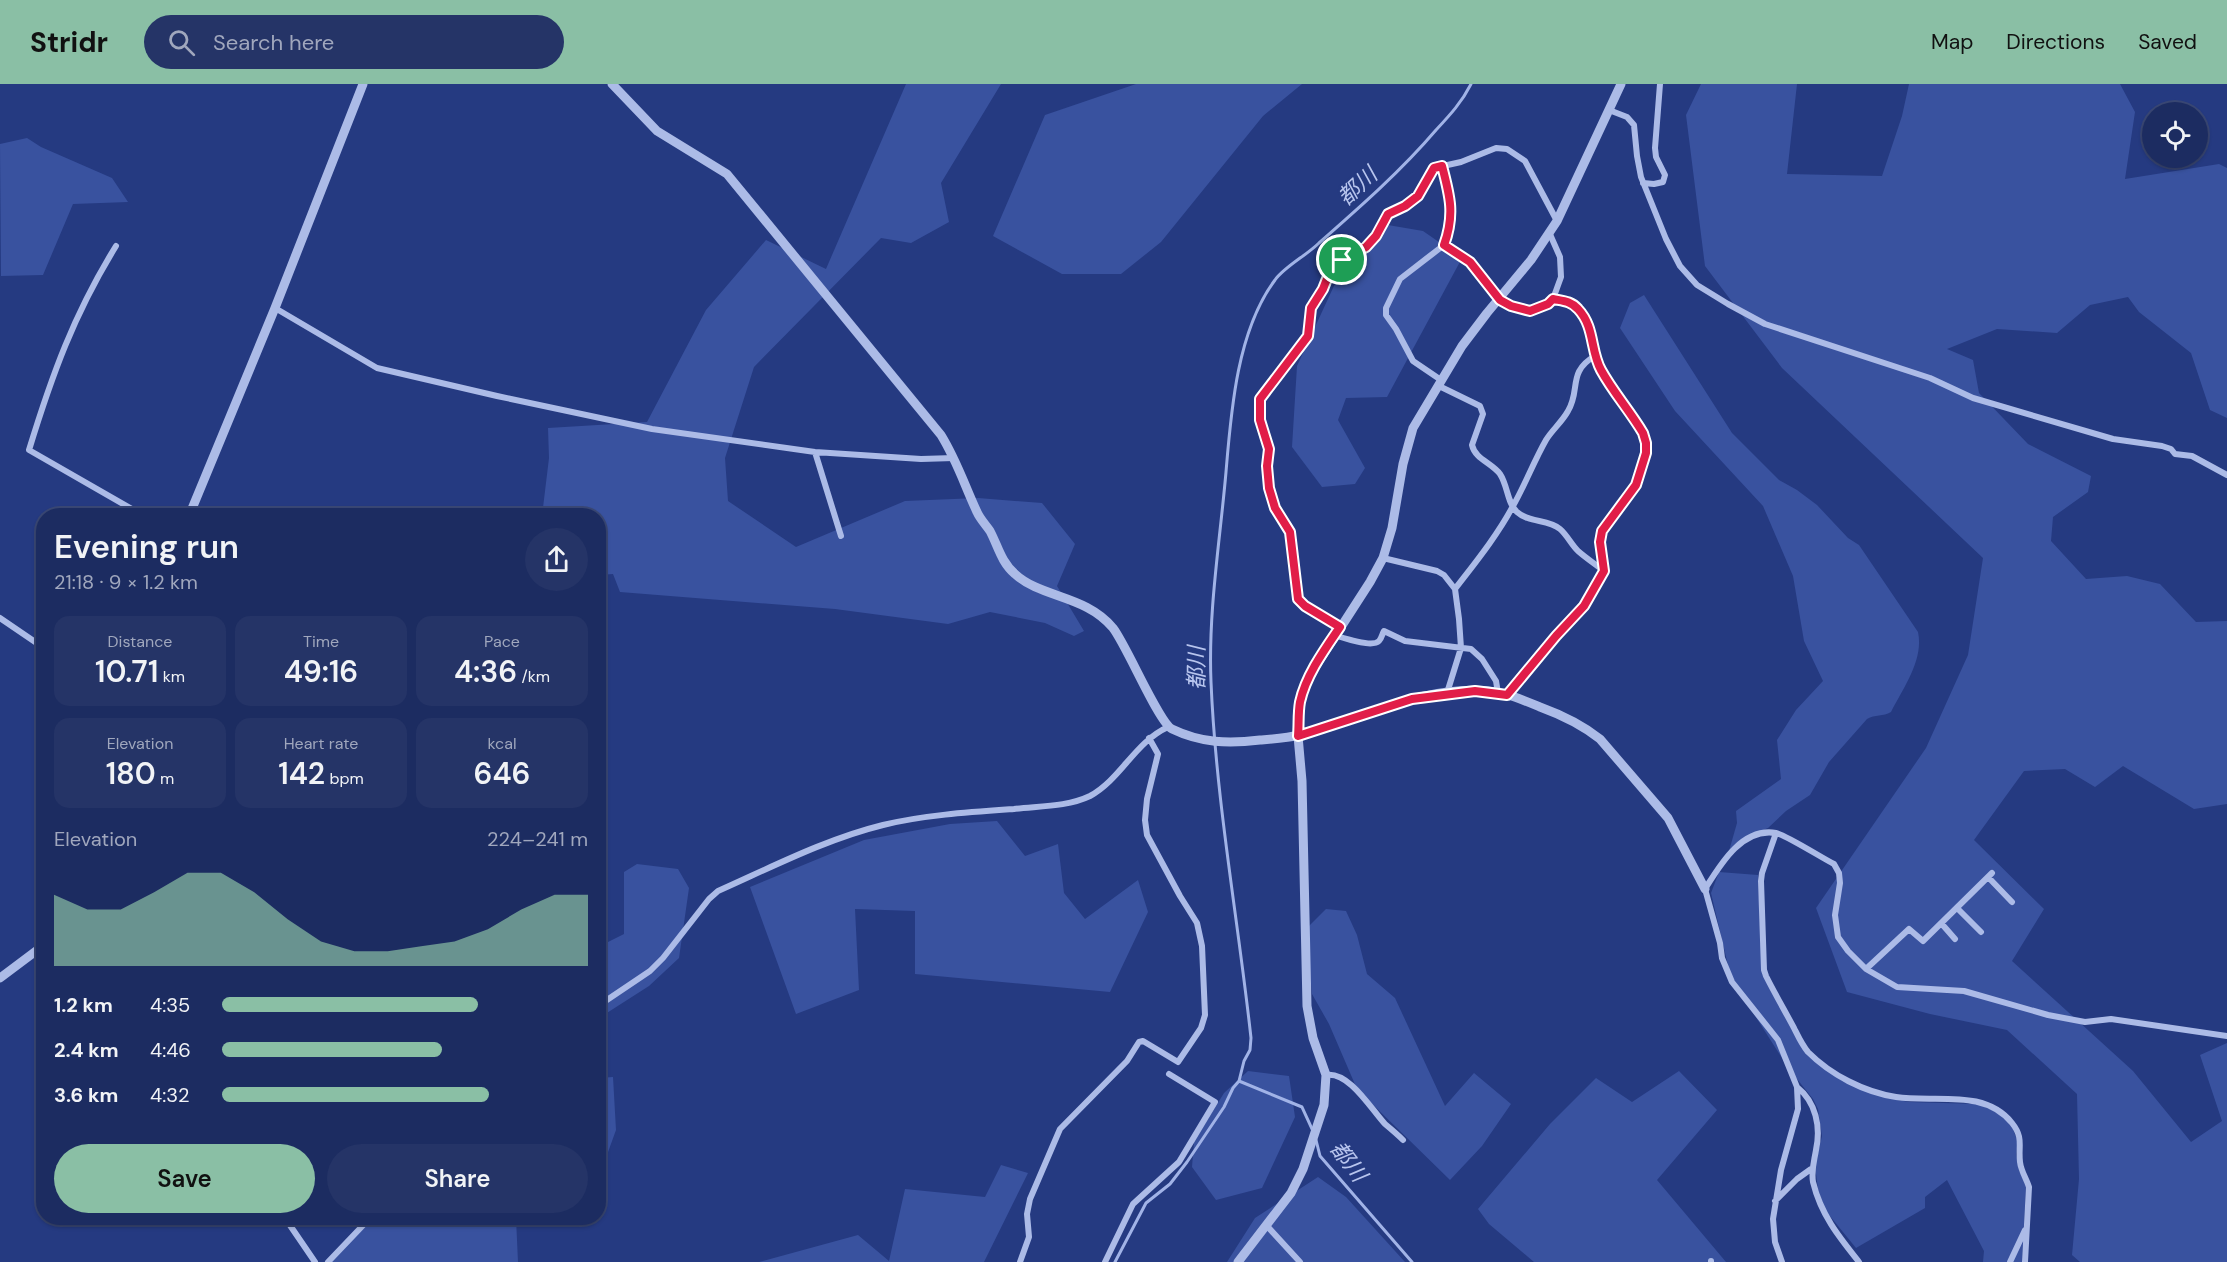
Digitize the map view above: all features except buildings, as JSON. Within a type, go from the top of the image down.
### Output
[{"type":"street","points":[[192,508],[275,308],[363,84]]},
{"type":"street","points":[[612,84],[657,131],[727,174],[941,435],[956,458],[978,515],[990,531],[1006,564],[1024,581],[1078,603],[1096,613],[1112,627],[1125,646],[1168,727],[1190,737],[1222,743],[1298,736],[1398,702],[1447,693],[1475,691],[1503,694],[1567,717],[1600,739],[1668,818],[1705,888],[1722,958],[1731,982],[1778,1040],[1797,1087],[1798,1109],[1781,1170],[1773,1219],[1775,1242],[1782,1262]]},
{"type":"street","points":[[1238,1262],[1291,1193],[1303,1168],[1324,1105],[1326,1075],[1313,1038],[1307,1005],[1302,781],[1298,736],[1299,712],[1304,691],[1312,672],[1383,558],[1392,528],[1403,464],[1413,428],[1487,312],[1500,300],[1531,260],[1557,221],[1621,84]]},
{"type":"street","points":[[1644,183],[1662,182],[1665,175],[1656,157],[1655,148],[1660,84]]},
{"type":"street","points":[[1609,110],[1627,117],[1634,125],[1636,156],[1644,183],[1666,239],[1680,266],[1697,285],[1728,304],[1766,324],[1930,378],[1973,398],[2113,439],[2171,449],[2175,454],[2192,456],[2227,475]]},
{"type":"street","points":[[1503,694],[1482,659],[1471,650],[1405,641],[1384,631],[1380,640],[1374,643],[1363,643],[1337,631],[1298,599],[1290,532],[1275,508],[1269,488],[1267,466],[1269,449],[1260,420],[1260,399],[1308,336],[1311,308],[1323,289],[1332,266],[1366,247],[1376,236],[1388,214],[1405,206],[1418,196],[1434,168],[1461,162],[1496,148],[1508,149],[1525,160],[1557,221]]},
{"type":"street","points":[[1442,166],[1452,206],[1450,229],[1444,245],[1400,279],[1386,308],[1388,320],[1396,328],[1413,361],[1440,383],[1480,406],[1483,414],[1472,445],[1473,450],[1502,477],[1513,507],[1524,517],[1552,524],[1560,529],[1578,550],[1604,571]]},
{"type":"street","points":[[1444,245],[1470,262],[1500,300],[1519,309],[1530,311],[1548,304],[1553,299],[1562,270],[1558,251],[1549,232]]},
{"type":"street","points":[[116,246],[94,280],[62,349],[29,450],[130,508]]},
{"type":"street","points":[[1503,694],[1584,606],[1604,571],[1600,542],[1602,531],[1636,485],[1646,443],[1636,421],[1609,384],[1592,346],[1592,335],[1580,310],[1571,302],[1553,299]]},
{"type":"street","points":[[275,308],[377,368],[497,396],[652,429],[815,452],[921,459],[956,458]]},
{"type":"street","points":[[1455,589],[1513,507],[1545,442],[1570,409],[1579,370],[1588,360],[1596,356]]},
{"type":"street","points":[[815,452],[841,537]]},
{"type":"street","points":[[1383,558],[1437,571],[1444,575],[1455,589],[1461,648],[1447,693]]},
{"type":"street","points":[[0,618],[36,643]]},
{"type":"street","points":[[606,1000],[650,970],[663,958],[709,898],[718,891],[826,843],[883,825],[965,813],[1058,805],[1090,796],[1109,781],[1149,738],[1168,727]]},
{"type":"street","points":[[1020,1262],[1029,1237],[1027,1214],[1030,1199],[1060,1129],[1127,1061],[1139,1042],[1143,1041],[1178,1062],[1198,1034],[1205,1015],[1202,946],[1197,923],[1147,835],[1145,820],[1147,799],[1158,754],[1149,738]]},
{"type":"street","points":[[1705,888],[1724,858],[1747,839],[1761,834],[1776,833],[1834,864],[1839,873],[1840,883],[1835,915],[1838,937],[1866,969],[1897,987],[1964,991],[2048,1015],[2085,1022],[2111,1019],[2227,1035]]},
{"type":"street","points":[[1776,833],[1761,881],[1764,969],[1805,1048],[1847,1080],[1871,1091],[1908,1099],[1976,1101],[1996,1108],[2005,1116],[2013,1124],[2021,1145],[2019,1160],[2023,1177],[2029,1187],[2025,1262]]},
{"type":"street","points":[[1866,969],[1909,929],[1923,941],[1990,875],[2012,902]]},
{"type":"street","points":[[1957,908],[1981,932]]},
{"type":"street","points":[[1941,924],[1955,939]]},
{"type":"street","points":[[0,978],[36,951]]},
{"type":"street","points":[[1105,1262],[1133,1204],[1179,1162],[1215,1102],[1169,1074]]},
{"type":"street","points":[[1326,1075],[1333,1074],[1351,1084],[1403,1140]]},
{"type":"street","points":[[1797,1087],[1806,1094],[1817,1122],[1818,1137],[1811,1169],[1823,1213],[1839,1239],[1859,1262]]},
{"type":"street","points":[[1775,1201],[1797,1179],[1811,1169]]},
{"type":"street","points":[[290,1225],[315,1262]]},
{"type":"street","points":[[328,1262],[363,1225]]},
{"type":"street","points":[[1267,1226],[1300,1262]]},
{"type":"street","points":[[2010,1262],[2027,1227]]},
{"type":"shaded area","points":[[906,84],[1001,84],[941,183],[949,222],[911,243],[881,238],[754,367],[725,458],[728,501],[796,547],[905,501],[978,498],[1042,503],[1075,544],[1057,586],[1084,631],[1074,636],[1045,623],[990,612],[948,624],[835,609],[620,592],[613,574],[606,574],[606,508],[543,508],[549,458],[548,428],[647,422],[706,310],[766,240],[826,269]]},
{"type":"shaded area","points":[[1136,84],[1302,84],[1263,116],[1161,242],[1121,274],[1062,274],[993,236],[1045,115]]},
{"type":"shaded area","points":[[1701,84],[1797,84],[1787,174],[1882,176],[1902,116],[1909,84],[2120,84],[2135,112],[2125,179],[2194,168],[2208,168],[2208,166],[2219,164],[2227,168],[2227,418],[2210,410],[2191,353],[2139,312],[2128,297],[2090,305],[2057,333],[1997,329],[1947,349],[1973,360],[1979,393],[2028,444],[2091,476],[2088,492],[2053,517],[2051,541],[2086,579],[2127,576],[2160,584],[2196,622],[2227,621],[2227,804],[2194,809],[2123,766],[2095,787],[2065,769],[2024,771],[1974,840],[2044,909],[2012,961],[2133,1071],[2191,1142],[2222,1121],[2200,1055],[2227,1043],[2227,1262],[2080,1262],[2072,1255],[2079,1179],[2077,1094],[2007,1030],[1930,1014],[1847,992],[1816,908],[1926,748],[1968,655],[1983,558],[1782,368],[1705,266],[1686,115]]},
{"type":"shaded area","points":[[27,138],[41,147],[112,178],[128,202],[73,204],[43,275],[1,276],[0,144]]},
{"type":"shaded area","points":[[1382,224],[1423,231],[1462,258],[1387,397],[1346,398],[1338,420],[1365,468],[1355,484],[1322,487],[1292,447],[1297,366],[1345,262]]},
{"type":"shaded area","points":[[1644,295],[1732,433],[1779,480],[1817,505],[1848,538],[1859,545],[1918,632],[1918,653],[1915,663],[1891,712],[1867,719],[1829,762],[1810,795],[1786,811],[1768,828],[1729,851],[1737,823],[1736,811],[1781,779],[1777,740],[1796,710],[1823,681],[1804,641],[1793,576],[1763,506],[1675,411],[1620,328],[1630,303]]},
{"type":"shaded area","points":[[997,821],[1025,856],[1058,844],[1064,893],[1085,919],[1138,880],[1148,912],[1110,992],[915,974],[915,911],[855,909],[859,990],[796,1014],[750,887],[864,840],[950,824]]},
{"type":"shaded area","points":[[637,864],[678,869],[689,888],[679,958],[649,986],[606,1014],[606,943],[624,934],[624,872]]},
{"type":"shaded area","points":[[1719,872],[1758,875],[1762,974],[1804,1050],[1842,1081],[1863,1090],[1909,1102],[1978,1104],[2005,1118],[2013,1129],[2018,1143],[2016,1154],[2019,1170],[2026,1186],[2022,1262],[1983,1262],[1984,1251],[1947,1180],[1925,1197],[1925,1208],[1856,1248],[1825,1210],[1818,1189],[1815,1166],[1822,1136],[1818,1109],[1813,1099],[1789,1069],[1731,978],[1711,893]]},
{"type":"shaded area","points":[[1326,909],[1346,911],[1357,935],[1367,974],[1395,998],[1445,1106],[1474,1073],[1511,1104],[1482,1146],[1450,1180],[1357,1089],[1329,1024],[1312,994],[1306,929]]},
{"type":"shaded area","points":[[1248,1071],[1289,1076],[1295,1117],[1262,1188],[1216,1200],[1192,1167],[1194,1142],[1224,1093]]},
{"type":"shaded area","points":[[1679,1071],[1717,1110],[1657,1180],[1726,1262],[1534,1262],[1489,1224],[1478,1209],[1550,1124],[1596,1078],[1632,1102]]},
{"type":"shaded area","points":[[613,1077],[616,1130],[606,1158],[606,1078]]},
{"type":"shaded area","points":[[1001,1165],[1028,1173],[984,1262],[759,1262],[858,1235],[889,1261],[905,1189],[985,1197]]},
{"type":"shaded area","points":[[1318,1177],[1346,1197],[1405,1262],[1227,1262],[1255,1218]]},
{"type":"shaded area","points":[[367,1225],[516,1225],[518,1262],[328,1262]]},
{"type":"waterway","name":"都川","points":[[1115,1262],[1146,1203],[1170,1184],[1224,1107],[1239,1081],[1244,1061],[1250,1050],[1251,1038],[1246,993],[1222,816],[1211,682],[1211,629],[1230,423],[1244,347],[1262,300],[1279,275],[1314,248],[1394,174],[1451,114],[1471,84]]},
{"type":"waterway","name":"都川","points":[[1239,1081],[1302,1107],[1313,1131]]},
{"type":"waterway","name":"都川","points":[[1316,1140],[1320,1156],[1412,1262]]},
{"type":"route","points":[[1442,166],[1452,206],[1450,229],[1444,245],[1470,262],[1500,300],[1511,306],[1530,311],[1541,308],[1553,299],[1571,302],[1580,310],[1592,335],[1592,346],[1600,368],[1643,433],[1646,453],[1630,496],[1602,531],[1600,542],[1604,571],[1584,606],[1507,695],[1475,691],[1412,699],[1298,736],[1300,701],[1312,672],[1340,627],[1305,606],[1298,599],[1290,532],[1275,508],[1269,488],[1267,466],[1269,449],[1259,409],[1260,399],[1308,336],[1311,308],[1323,289],[1332,266],[1342,260],[1366,247],[1376,236],[1388,214],[1405,206],[1418,196],[1434,168],[1442,166]]}]
